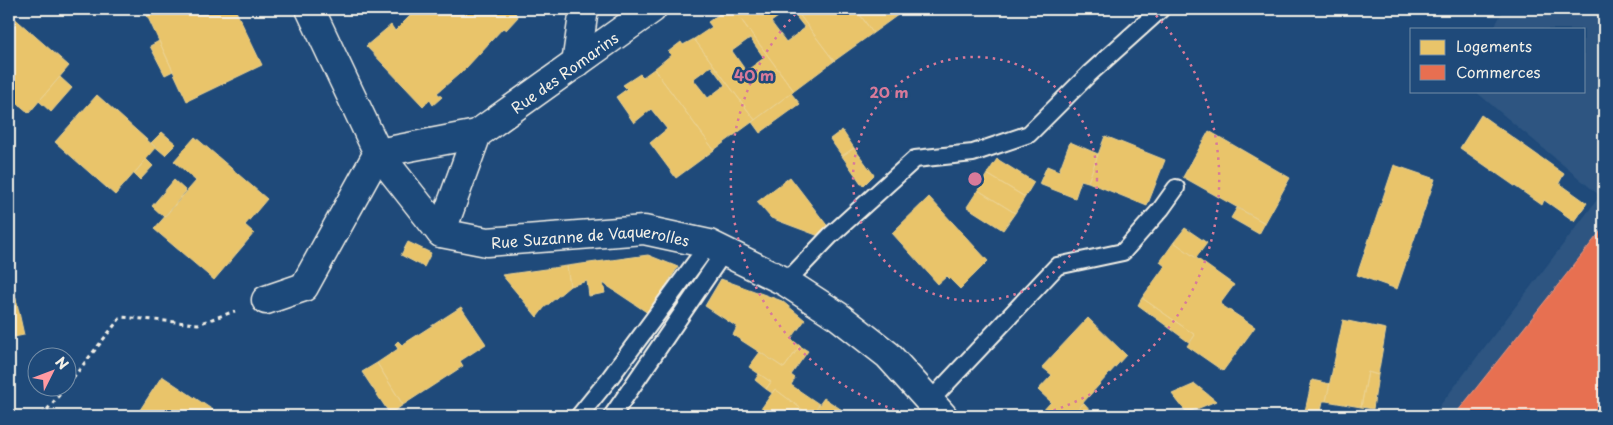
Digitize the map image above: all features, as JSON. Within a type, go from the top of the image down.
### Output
[{"type":"street","points":[[310,9],[378,153],[441,233]]},
{"type":"street","points":[[576,64],[584,9]]},
{"type":"street","name":"Rue des Romarins","points":[[477,134],[652,9]]},
{"type":"street","points":[[378,153],[477,134]]},
{"type":"street","points":[[441,233],[477,134]]},
{"type":"street","points":[[266,300],[304,287],[378,153]]},
{"type":"street","name":"Rue Suzanne de Vaquerolles","points":[[441,233],[487,242],[644,230],[716,248],[786,282],[838,316],[888,355],[936,409]]},
{"type":"lane","points":[[786,282],[830,236],[915,159],[973,153],[1029,134],[1089,74],[1161,9]]},
{"type":"lane","points":[[936,409],[1057,266],[1123,252],[1161,209],[1176,188]]},
{"type":"lane","points":[[579,416],[716,248]]},
{"type":"lane","points":[[612,416],[716,248]]},
{"type":"path","points":[[78,371],[121,316],[198,324],[266,300]]},
{"type":"path","points":[[42,416],[57,398]]},
{"type":"shaded area","points":[[1504,9],[1604,9],[1604,416],[1432,416],[1600,196],[1476,92],[1586,92],[1586,28],[1494,28]]},
{"type":"building: Logements","points":[[144,9],[235,9],[262,65],[187,101]]},
{"type":"building: Logements","points":[[417,9],[518,9],[515,13],[518,17],[506,30],[503,28],[466,68],[437,93],[442,97],[433,105],[430,100],[423,106],[366,46],[391,25],[395,31]]},
{"type":"building: Logements","points":[[789,9],[771,22],[786,42],[805,28],[790,9],[795,9],[834,61],[794,91],[734,10]]},
{"type":"building: Logements","points":[[795,9],[824,9],[827,12],[831,9],[856,9],[873,33],[834,61]]},
{"type":"building: Logements","points":[[856,9],[906,9],[873,33]]},
{"type":"building: Logements","points":[[734,10],[794,91],[755,120],[694,39],[712,27],[708,22],[722,12],[724,16]],"holes":[[[750,38],[764,58],[746,71],[732,51]]]},
{"type":"building: Logements","points":[[11,15],[69,66],[29,113],[9,96],[9,17]]},
{"type":"building: Logements","points":[[694,39],[755,120],[714,150],[654,69],[671,55],[668,52],[681,42],[683,45]],"holes":[[[711,66],[725,85],[708,98],[693,79]]]},
{"type":"building: Logements","points":[[159,41],[173,71],[165,75],[150,46]]},
{"type":"building: Logements","points":[[654,69],[714,150],[676,178],[650,143],[667,129],[651,109],[634,123],[616,97],[627,89],[623,85],[640,74],[643,77]]},
{"type":"building: Logements","points":[[60,77],[72,88],[51,112],[39,101]]},
{"type":"building: Logements","points":[[791,93],[800,104],[760,133],[752,122]]},
{"type":"building: Logements","points":[[97,95],[156,148],[115,195],[55,142]]},
{"type":"building: Logements","points":[[1481,115],[1564,174],[1559,183],[1587,203],[1574,221],[1544,200],[1542,205],[1460,148]]},
{"type":"building: Logements","points":[[842,130],[854,148],[842,156],[830,139]]},
{"type":"building: Logements","points":[[1209,131],[1290,178],[1265,223],[1183,177]]},
{"type":"building: Logements","points":[[162,132],[176,144],[165,155],[151,143]]},
{"type":"building: Logements","points":[[1105,136],[1165,160],[1147,206],[1088,182]]},
{"type":"building: Logements","points":[[195,137],[267,199],[245,225],[254,233],[214,280],[154,229],[196,181],[174,161]]},
{"type":"building: Logements","points":[[1070,142],[1098,154],[1088,182],[1081,180],[1075,198],[1039,184],[1047,166],[1059,171]]},
{"type":"building: Logements","points":[[854,148],[874,175],[863,186],[842,156]]},
{"type":"building: Logements","points":[[146,159],[153,166],[140,180],[134,174]]},
{"type":"building: Logements","points":[[997,159],[1034,182],[1025,197],[987,174]]},
{"type":"building: Logements","points":[[1394,165],[1435,179],[1397,289],[1357,275]]},
{"type":"building: Logements","points":[[987,174],[1025,197],[1015,213],[978,190]]},
{"type":"building: Logements","points":[[790,177],[829,228],[819,236],[771,218],[757,202]]},
{"type":"building: Logements","points":[[174,180],[186,191],[164,217],[152,206]]},
{"type":"building: Logements","points":[[978,190],[1015,213],[1003,230],[967,207]]},
{"type":"building: Logements","points":[[929,197],[988,261],[960,289],[947,276],[938,284],[892,233]]},
{"type":"building: Logements","points":[[1237,208],[1265,223],[1259,234],[1231,218]]},
{"type":"building: Logements","points":[[1185,228],[1207,243],[1196,258],[1174,242]]},
{"type":"building: Logements","points":[[408,242],[431,253],[424,267],[401,255]]},
{"type":"building: Logements","points":[[1174,242],[1234,285],[1220,304],[1255,327],[1223,371],[1187,346],[1195,335],[1142,298],[1165,266],[1160,262]]},
{"type":"building: Logements","points":[[648,255],[678,267],[648,313],[603,283],[605,293],[589,296],[587,281],[570,286],[567,266]]},
{"type":"building: Logements","points":[[567,266],[570,286],[544,308],[537,317],[502,275]]},
{"type":"building: Logements","points":[[9,267],[24,335],[9,338]]},
{"type":"building: Logements","points":[[721,279],[782,301],[805,320],[791,339],[800,346],[784,368],[733,335],[737,327],[705,306]]},
{"type":"building: Logements","points":[[1142,298],[1195,335],[1190,343],[1138,305]]},
{"type":"building: Logements","points":[[461,307],[486,344],[460,361],[463,366],[403,405],[377,363],[398,349],[395,344],[398,341],[402,345]]},
{"type":"building: Logements","points":[[1088,318],[1126,355],[1071,416],[1043,416],[1040,414],[1051,402],[1038,390],[1052,375],[1042,367]]},
{"type":"building: Logements","points":[[1343,320],[1386,329],[1378,375],[1368,372],[1361,407],[1326,401]]},
{"type":"building: Logements","points":[[800,346],[808,351],[791,375],[795,378],[791,385],[819,404],[811,416],[775,389],[772,393],[766,389],[771,382],[749,367],[760,352],[784,368]]},
{"type":"building: Logements","points":[[377,363],[403,405],[390,414],[362,372]]},
{"type":"building: Logements","points":[[1368,372],[1378,375],[1373,409],[1361,407]]},
{"type":"building: Logements","points":[[759,374],[771,382],[766,389],[755,380]]},
{"type":"building: Logements","points":[[162,376],[222,416],[136,416]]},
{"type":"building: Logements","points":[[1312,380],[1330,384],[1320,415],[1305,411]]},
{"type":"building: Logements","points":[[1195,384],[1216,401],[1187,413],[1172,394]]},
{"type":"building: Logements","points":[[775,389],[811,416],[756,416]]},
{"type":"building: Logements","points":[[824,398],[845,412],[842,416],[811,416]]},
{"type":"building: Logements","points":[[1084,403],[1092,412],[1089,416],[1071,416]]},
{"type":"building: Commerces","points":[[1604,227],[1604,416],[1454,416]]}]
